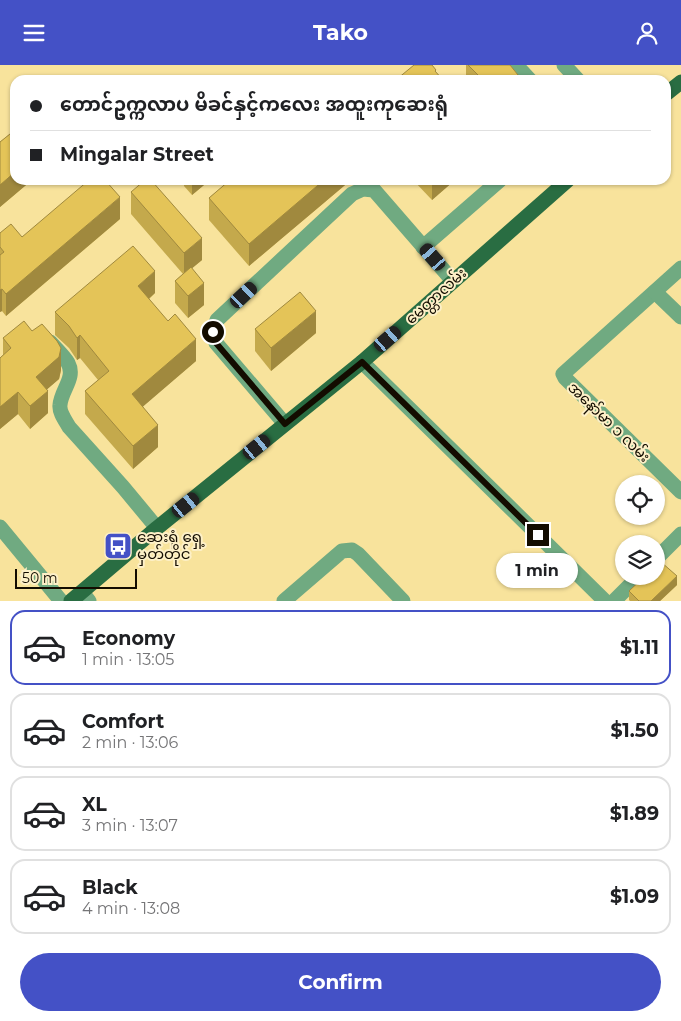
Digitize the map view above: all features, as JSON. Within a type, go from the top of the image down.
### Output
[{"type":"main road","points":[[671,91],[681,82]]},
{"type":"main road","name":"မေတ္တာလမ်း","points":[[81,598],[157,529],[362,362],[562,185]]},
{"type":"street","points":[[516,65],[525,75]]},
{"type":"street","points":[[564,65],[573,75]]},
{"type":"street","points":[[424,247],[494,185]]},
{"type":"street","points":[[285,424],[216,343],[213,332],[217,320],[352,194],[363,189],[374,190],[453,281]]},
{"type":"street","points":[[681,268],[656,292],[681,317]]},
{"type":"street","name":"အနော်မာ ၁ လမ်း","points":[[656,292],[563,374],[564,379],[681,492]]},
{"type":"street","points":[[50,342],[69,365],[71,374],[60,405],[62,415],[74,432],[157,529]]},
{"type":"street","points":[[362,362],[605,601]]},
{"type":"street","points":[[0,527],[61,601]]},
{"type":"street","points":[[665,550],[681,534]]},
{"type":"street","points":[[284,601],[342,551],[352,549],[403,601]]},
{"type":"street","points":[[614,601],[630,585]]},
{"type":"building","points":[[414,65],[432,65],[439,75],[402,75]]},
{"type":"building","points":[[468,65],[510,65],[518,75],[478,75]]},
{"type":"building","points":[[10,134],[10,176],[0,185],[0,142]]},
{"type":"building","points":[[83,185],[109,185],[120,197],[6,294],[2,289],[0,290],[0,255],[4,252],[0,247],[0,233],[11,224],[22,237]]},
{"type":"building","points":[[139,185],[155,185],[202,238],[184,253],[131,192]]},
{"type":"building","points":[[224,185],[318,185],[249,244],[209,198]]},
{"type":"building","points":[[133,246],[155,271],[138,286],[168,321],[175,314],[196,339],[132,394],[158,425],[133,446],[85,391],[109,371],[80,335],[77,338],[69,326],[55,312]]},
{"type":"building","points":[[191,267],[204,283],[188,296],[175,281]]},
{"type":"building","points":[[300,292],[316,311],[271,348],[255,329]]},
{"type":"building","points":[[24,321],[32,331],[42,324],[61,348],[59,357],[36,377],[48,391],[30,406],[18,392],[0,407],[0,358],[11,348],[3,338]]},
{"type":"building","points":[[665,566],[677,576],[651,601],[639,601],[629,591],[635,585],[665,585]]},
{"type":"place","name":"ဆေးရုံ ရှေ့ မှတ်တိုင်","points":[[118,546]]},
{"type":"route","points":[[213,332],[216,343],[285,424],[362,362],[538,535]]}]
